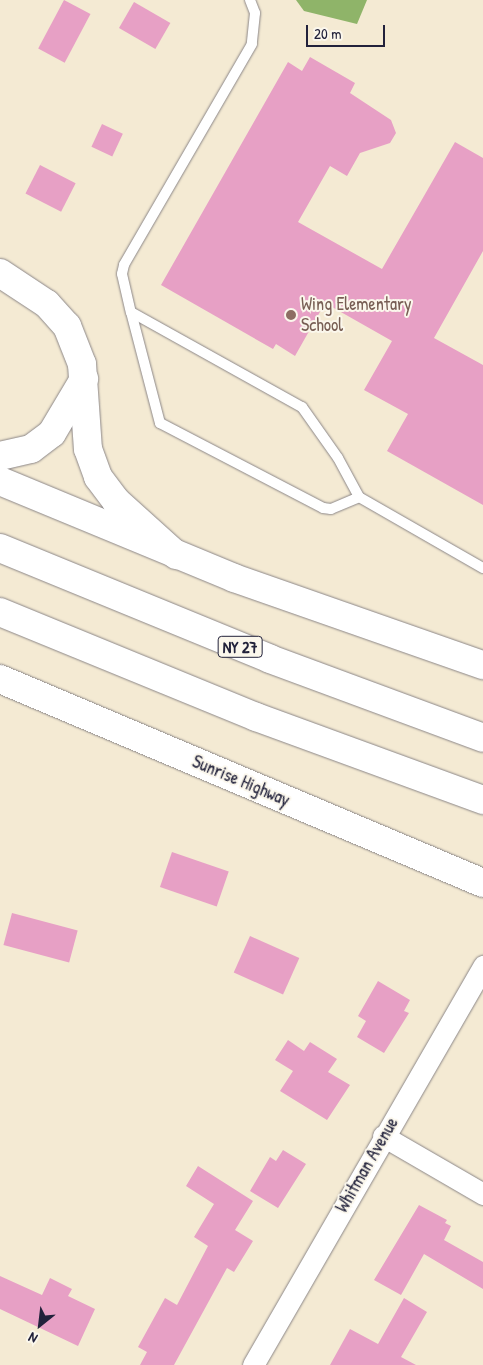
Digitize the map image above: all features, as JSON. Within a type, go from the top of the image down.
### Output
[{"type":"main road","points":[[0,272],[34,294],[58,314],[79,352],[84,379],[88,449],[98,477],[116,502],[176,555]]},
{"type":"main road","points":[[0,456],[31,449],[52,433],[84,379]]},
{"type":"main road","points":[[0,481],[176,555],[297,602],[483,664]]},
{"type":"main road","name":"NY 27","points":[[0,548],[270,659],[483,738]]},
{"type":"main road","points":[[0,612],[256,718],[483,800]]},
{"type":"main road","name":"Sunrise Highway","points":[[0,679],[483,883]]},
{"type":"street","name":"Whitman Avenue","points":[[253,1365],[383,1136],[483,966]]},
{"type":"street","points":[[383,1136],[483,1194]]},
{"type":"lane","points":[[250,0],[255,13],[252,44],[124,265],[122,274],[160,423],[323,508],[330,509],[359,497]]},
{"type":"lane","points":[[131,312],[302,407],[338,458],[359,497],[483,568]]},
{"type":"green space","points":[[296,0],[367,0],[357,24],[304,11]]},
{"type":"building","points":[[64,0],[90,14],[65,63],[38,49]]},
{"type":"building","points":[[134,2],[170,23],[155,49],[119,28]]},
{"type":"building","points":[[310,57],[355,83],[350,93],[391,120],[396,133],[390,143],[360,153],[347,176],[330,166],[298,222],[382,269],[455,142],[483,158],[483,251],[434,338],[483,365],[483,505],[387,451],[408,414],[364,390],[392,341],[325,303],[295,356],[276,344],[273,349],[161,285],[288,62],[302,71]]},
{"type":"building","points":[[102,124],[123,134],[112,156],[91,147]]},
{"type":"building","points":[[40,165],[76,183],[61,212],[25,194]]},
{"type":"building","points":[[172,852],[229,872],[217,907],[160,887]]},
{"type":"building","points":[[12,913],[78,931],[69,962],[3,945]]},
{"type":"building","points":[[250,936],[299,958],[283,995],[234,973]]},
{"type":"building","points":[[378,981],[410,1000],[404,1011],[409,1013],[384,1053],[357,1037],[366,1021],[358,1016]]},
{"type":"building","points":[[288,1040],[304,1051],[310,1042],[337,1059],[328,1072],[350,1085],[327,1120],[280,1091],[293,1071],[275,1060]]},
{"type":"building","points":[[283,1150],[306,1164],[278,1208],[250,1191],[270,1157],[276,1161]]},
{"type":"building","points":[[198,1166],[253,1201],[235,1230],[253,1241],[234,1272],[227,1268],[174,1365],[140,1365],[147,1352],[138,1347],[165,1298],[177,1305],[208,1246],[194,1237],[214,1204],[186,1186]]},
{"type":"building","points":[[419,1205],[447,1220],[445,1223],[451,1226],[444,1240],[483,1262],[483,1289],[424,1254],[401,1295],[374,1280]]},
{"type":"building","points":[[0,1276],[42,1295],[50,1278],[72,1289],[68,1296],[95,1309],[78,1346],[0,1309]]},
{"type":"building","points":[[404,1298],[427,1312],[401,1357],[416,1365],[330,1365],[350,1329],[378,1344]]},
{"type":"place","name":"Wing Elementary School","points":[[291,315]]}]
